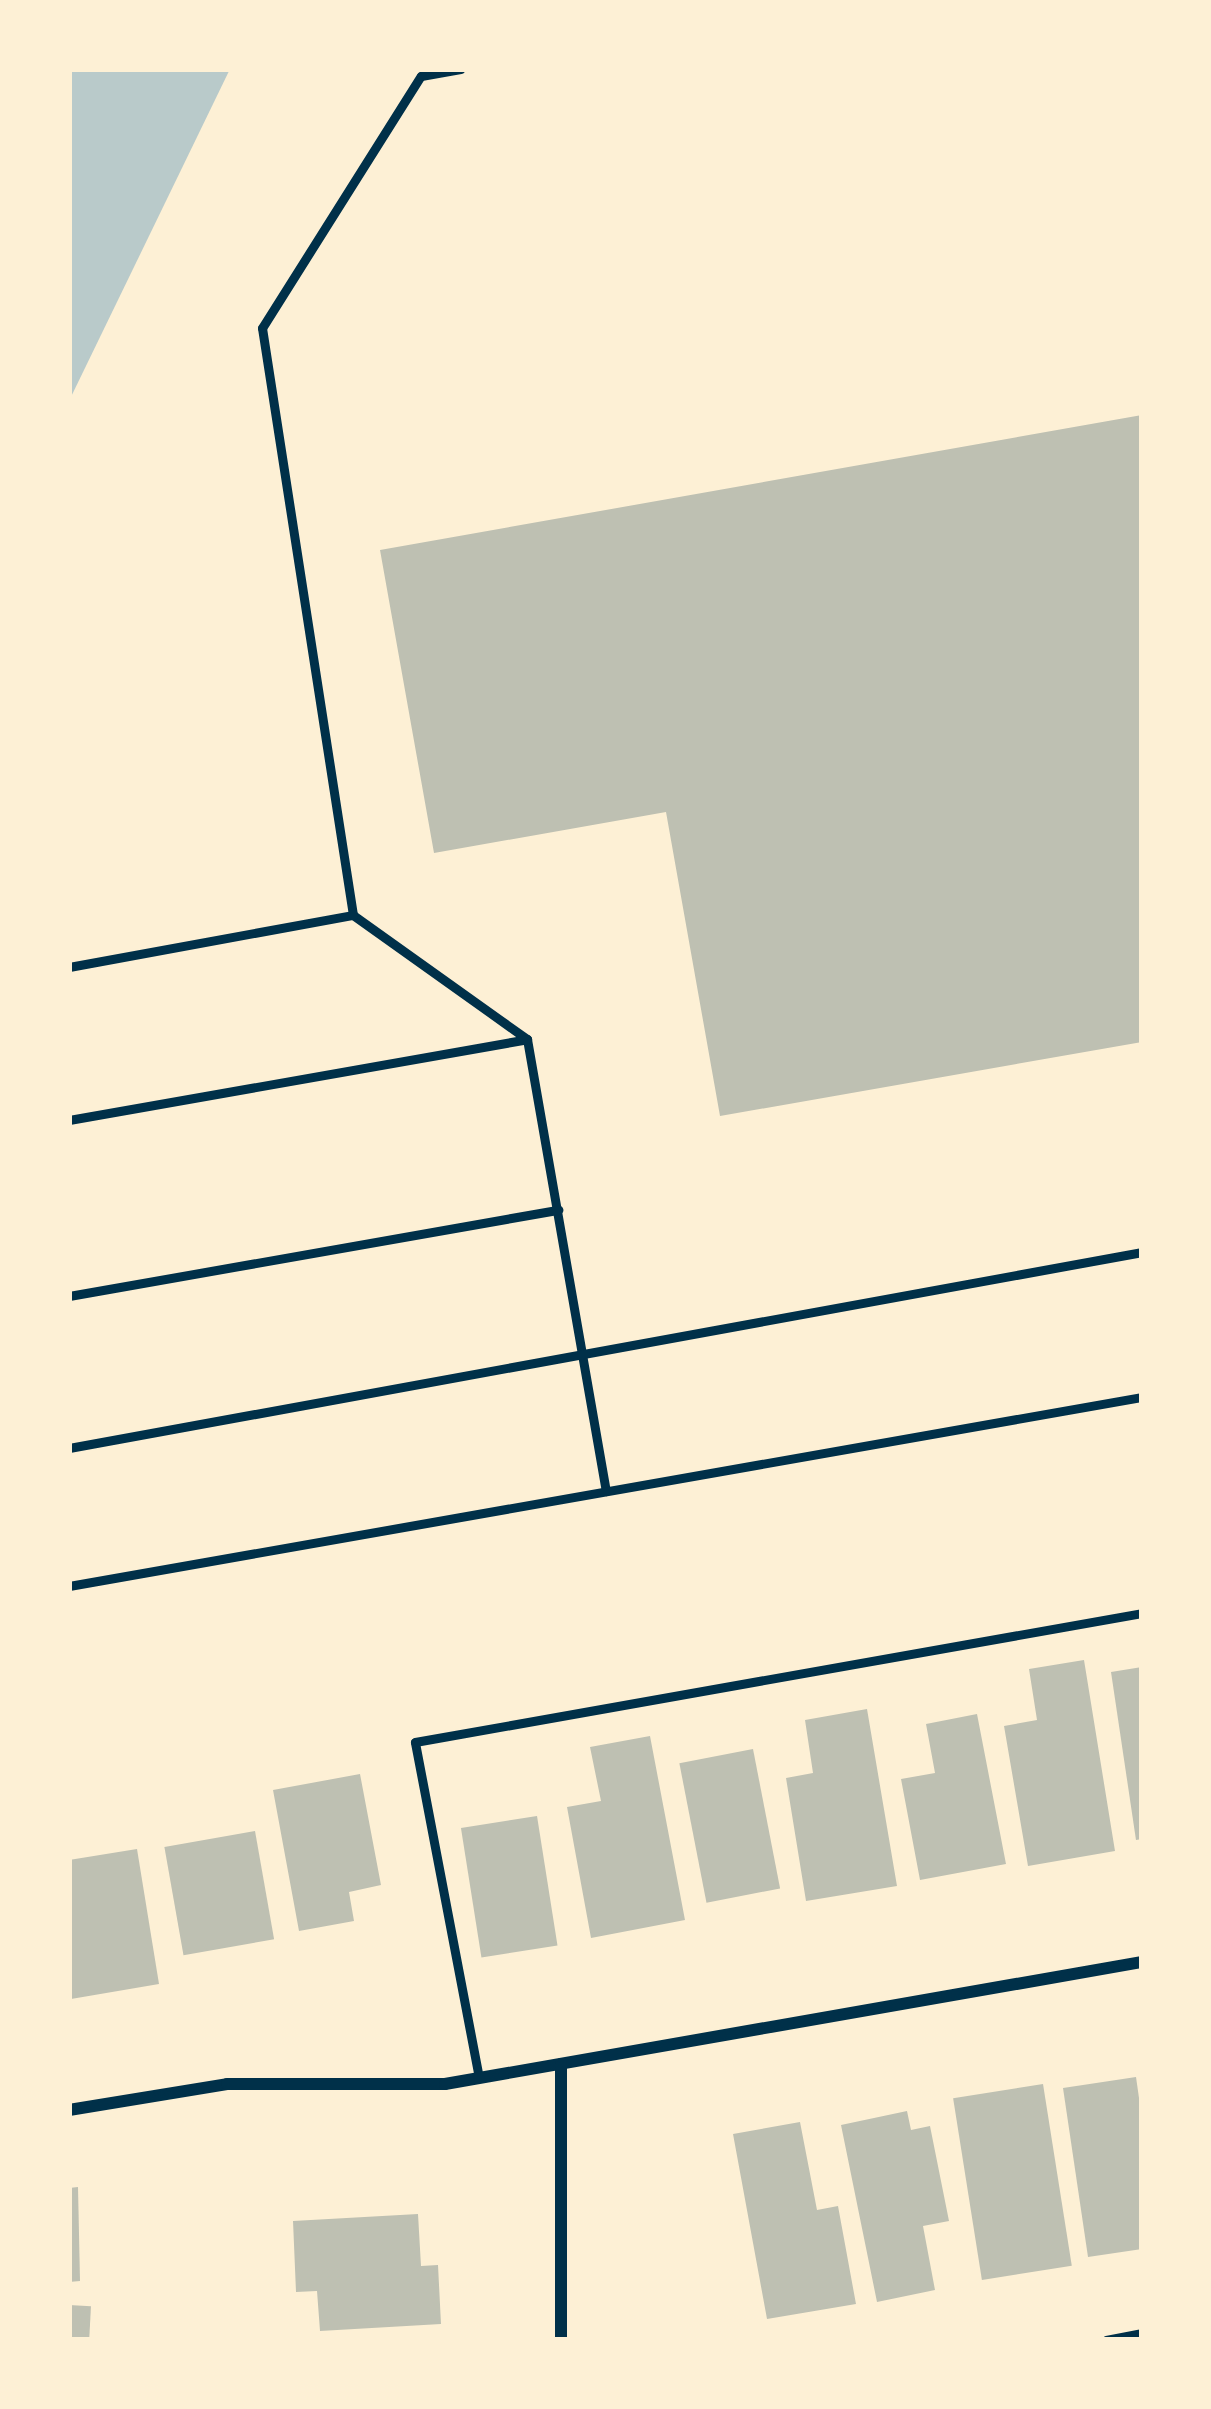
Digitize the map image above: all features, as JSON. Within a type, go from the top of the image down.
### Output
[{"type":"street","points":[[69,2110],[227,2084],[445,2084],[1142,1962]]},
{"type":"street","points":[[561,2064],[561,2340]]},
{"type":"lane","points":[[460,69],[421,76],[262,328],[353,915],[527,1039],[606,1491]]},
{"type":"lane","points":[[69,967],[353,915]]},
{"type":"lane","points":[[69,1120],[527,1039]]},
{"type":"lane","points":[[69,1296],[559,1210]]},
{"type":"lane","points":[[69,1448],[583,1358],[1142,1252]]},
{"type":"lane","points":[[69,1586],[1142,1396]]},
{"type":"lane","points":[[479,2078],[415,1742],[1142,1613]]},
{"type":"lane","points":[[1106,2340],[1142,2333]]},
{"type":"shaded area","points":[[69,69],[230,69],[69,401]]},
{"type":"building","points":[[1142,415],[1142,1042],[720,1116],[666,812],[434,853],[380,550]]},
{"type":"building","points":[[1084,1660],[1115,1851],[1028,1866],[1004,1726],[1037,1720],[1029,1669]]},
{"type":"building","points":[[1142,1667],[1142,1839],[1136,1840],[1111,1672]]},
{"type":"building","points":[[867,1709],[897,1886],[806,1901],[786,1778],[813,1773],[805,1720]]},
{"type":"building","points":[[977,1714],[1006,1864],[920,1880],[901,1779],[935,1773],[926,1724]]},
{"type":"building","points":[[650,1736],[685,1920],[591,1938],[567,1807],[601,1801],[590,1747]]},
{"type":"building","points":[[753,1749],[780,1888],[706,1903],[679,1763]]},
{"type":"building","points":[[360,1774],[381,1885],[349,1892],[354,1921],[299,1931],[273,1790]]},
{"type":"building","points":[[537,1816],[557,1945],[481,1957],[461,1828]]},
{"type":"building","points":[[255,1831],[274,1939],[183,1955],[164,1847]]},
{"type":"building","points":[[137,1849],[159,1984],[71,1999],[69,1860]]},
{"type":"building","points":[[1136,2077],[1142,2119],[1142,2249],[1088,2257],[1063,2088]]},
{"type":"building","points":[[1043,2084],[1072,2266],[982,2280],[953,2098]]},
{"type":"building","points":[[907,2111],[911,2130],[930,2126],[949,2221],[923,2226],[935,2290],[877,2302],[841,2125]]},
{"type":"building","points":[[800,2122],[817,2210],[838,2206],[856,2304],[767,2319],[733,2134]]},
{"type":"building","points":[[78,2187],[80,2281],[69,2282],[69,2188]]},
{"type":"building","points":[[418,2214],[421,2266],[438,2265],[441,2324],[320,2331],[317,2291],[296,2292],[293,2221]]},
{"type":"building","points":[[69,2305],[91,2306],[89,2340],[69,2340]]}]
